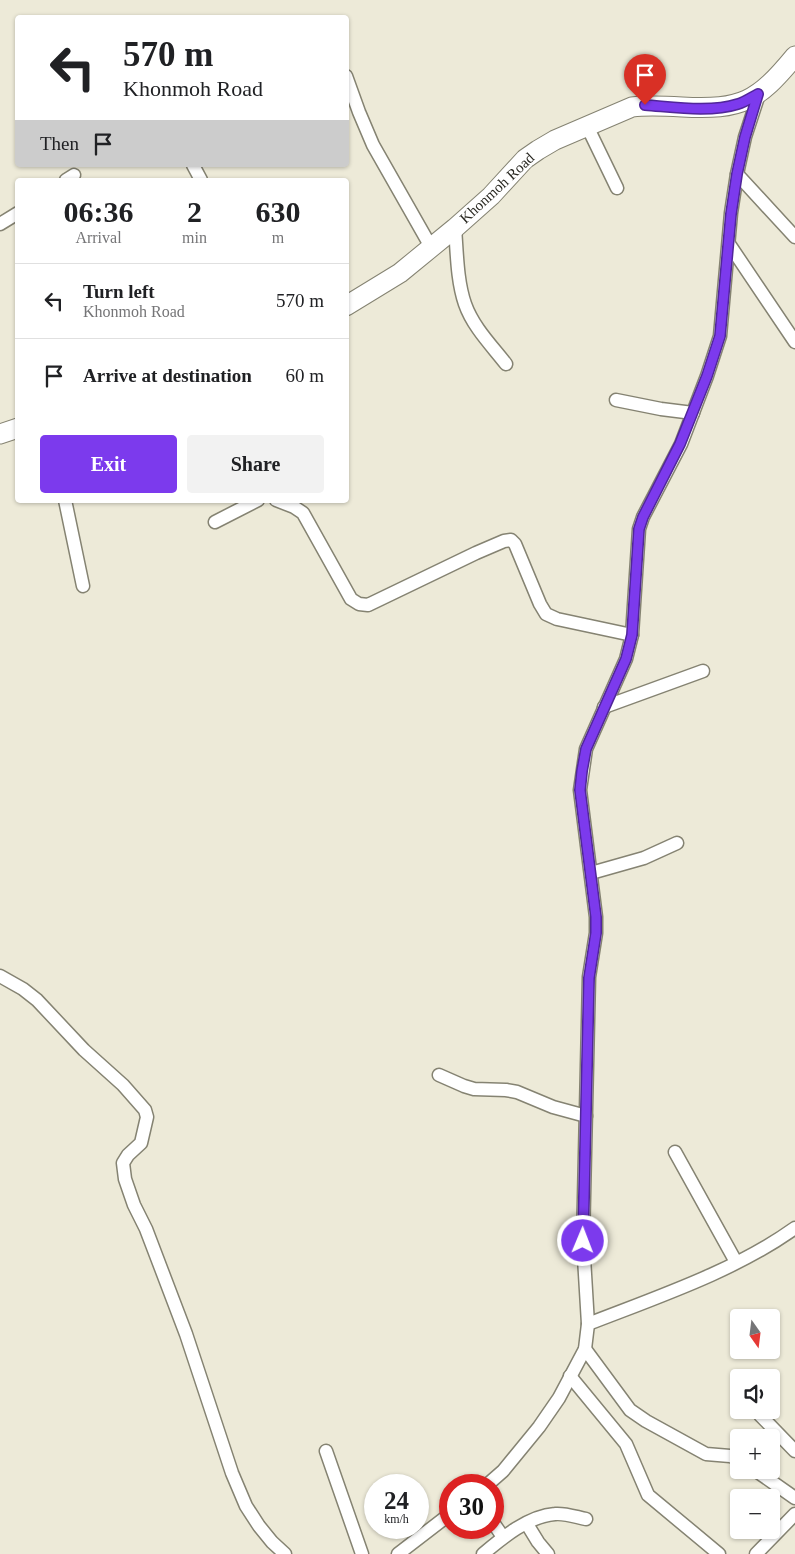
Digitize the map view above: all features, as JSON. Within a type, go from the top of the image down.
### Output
[{"type":"main road","name":"Khonmoh Road","points":[[349,304],[400,273],[491,196],[525,159],[555,140],[632,107],[645,105],[710,109],[738,104],[758,94],[778,76],[795,56]]},
{"type":"main road","points":[[0,434],[15,429]]},
{"type":"street","points":[[349,85],[358,112],[373,145],[431,247]]},
{"type":"street","points":[[500,1474],[539,1427],[559,1398],[585,1349],[588,1324],[583,1241],[589,978],[596,933],[596,917],[580,790],[581,781],[586,749],[626,659],[632,635],[639,529],[650,500],[680,444],[715,356],[720,336],[730,244],[731,214],[737,174],[745,137],[758,94]]},
{"type":"street","points":[[587,126],[617,188]]},
{"type":"street","points":[[737,174],[795,238]]},
{"type":"street","points":[[0,224],[15,215]]},
{"type":"street","points":[[454,228],[459,276],[465,305],[478,328],[506,364]]},
{"type":"street","points":[[730,244],[795,342]]},
{"type":"street","points":[[616,400],[693,413]]},
{"type":"street","points":[[66,503],[83,586]]},
{"type":"street","points":[[216,522],[252,503]]},
{"type":"street","points":[[284,503],[303,513],[351,598],[359,604],[368,605],[504,540],[511,540],[515,544],[546,614],[557,619],[632,635]]},
{"type":"street","points":[[604,707],[704,671]]},
{"type":"street","points":[[591,873],[625,864],[677,843]]},
{"type":"street","points":[[0,976],[23,988],[37,1000],[145,1110],[147,1117],[141,1143],[128,1155],[123,1163],[125,1179],[186,1334],[232,1473],[243,1498],[259,1526],[272,1542],[286,1554]]},
{"type":"street","points":[[439,1075],[474,1089],[517,1092],[553,1107],[586,1116]]},
{"type":"street","points":[[676,1152],[736,1262]]},
{"type":"street","points":[[588,1324],[697,1281],[757,1252],[795,1228]]},
{"type":"street","points":[[585,1349],[630,1410],[646,1421],[706,1454],[730,1456]]},
{"type":"street","points":[[570,1376],[626,1444],[648,1495],[719,1554]]},
{"type":"street","points":[[764,1419],[795,1451]]},
{"type":"street","points":[[326,1451],[362,1554]]},
{"type":"street","points":[[768,1479],[795,1498]]},
{"type":"street","points":[[504,1536],[527,1524],[553,1514],[586,1519]]},
{"type":"street","points":[[756,1554],[795,1514]]},
{"type":"street","points":[[398,1554],[439,1522]]},
{"type":"street","points":[[527,1524],[548,1554]]},
{"type":"street","points":[[482,1554],[501,1539]]},
{"type":"route","points":[[583,1241],[589,978],[594,952],[596,917],[580,790],[582,771],[586,749],[626,659],[632,635],[639,529],[650,500],[680,444],[715,356],[720,336],[730,244],[731,214],[737,174],[745,137],[758,94],[738,104],[723,108],[645,105]]}]
